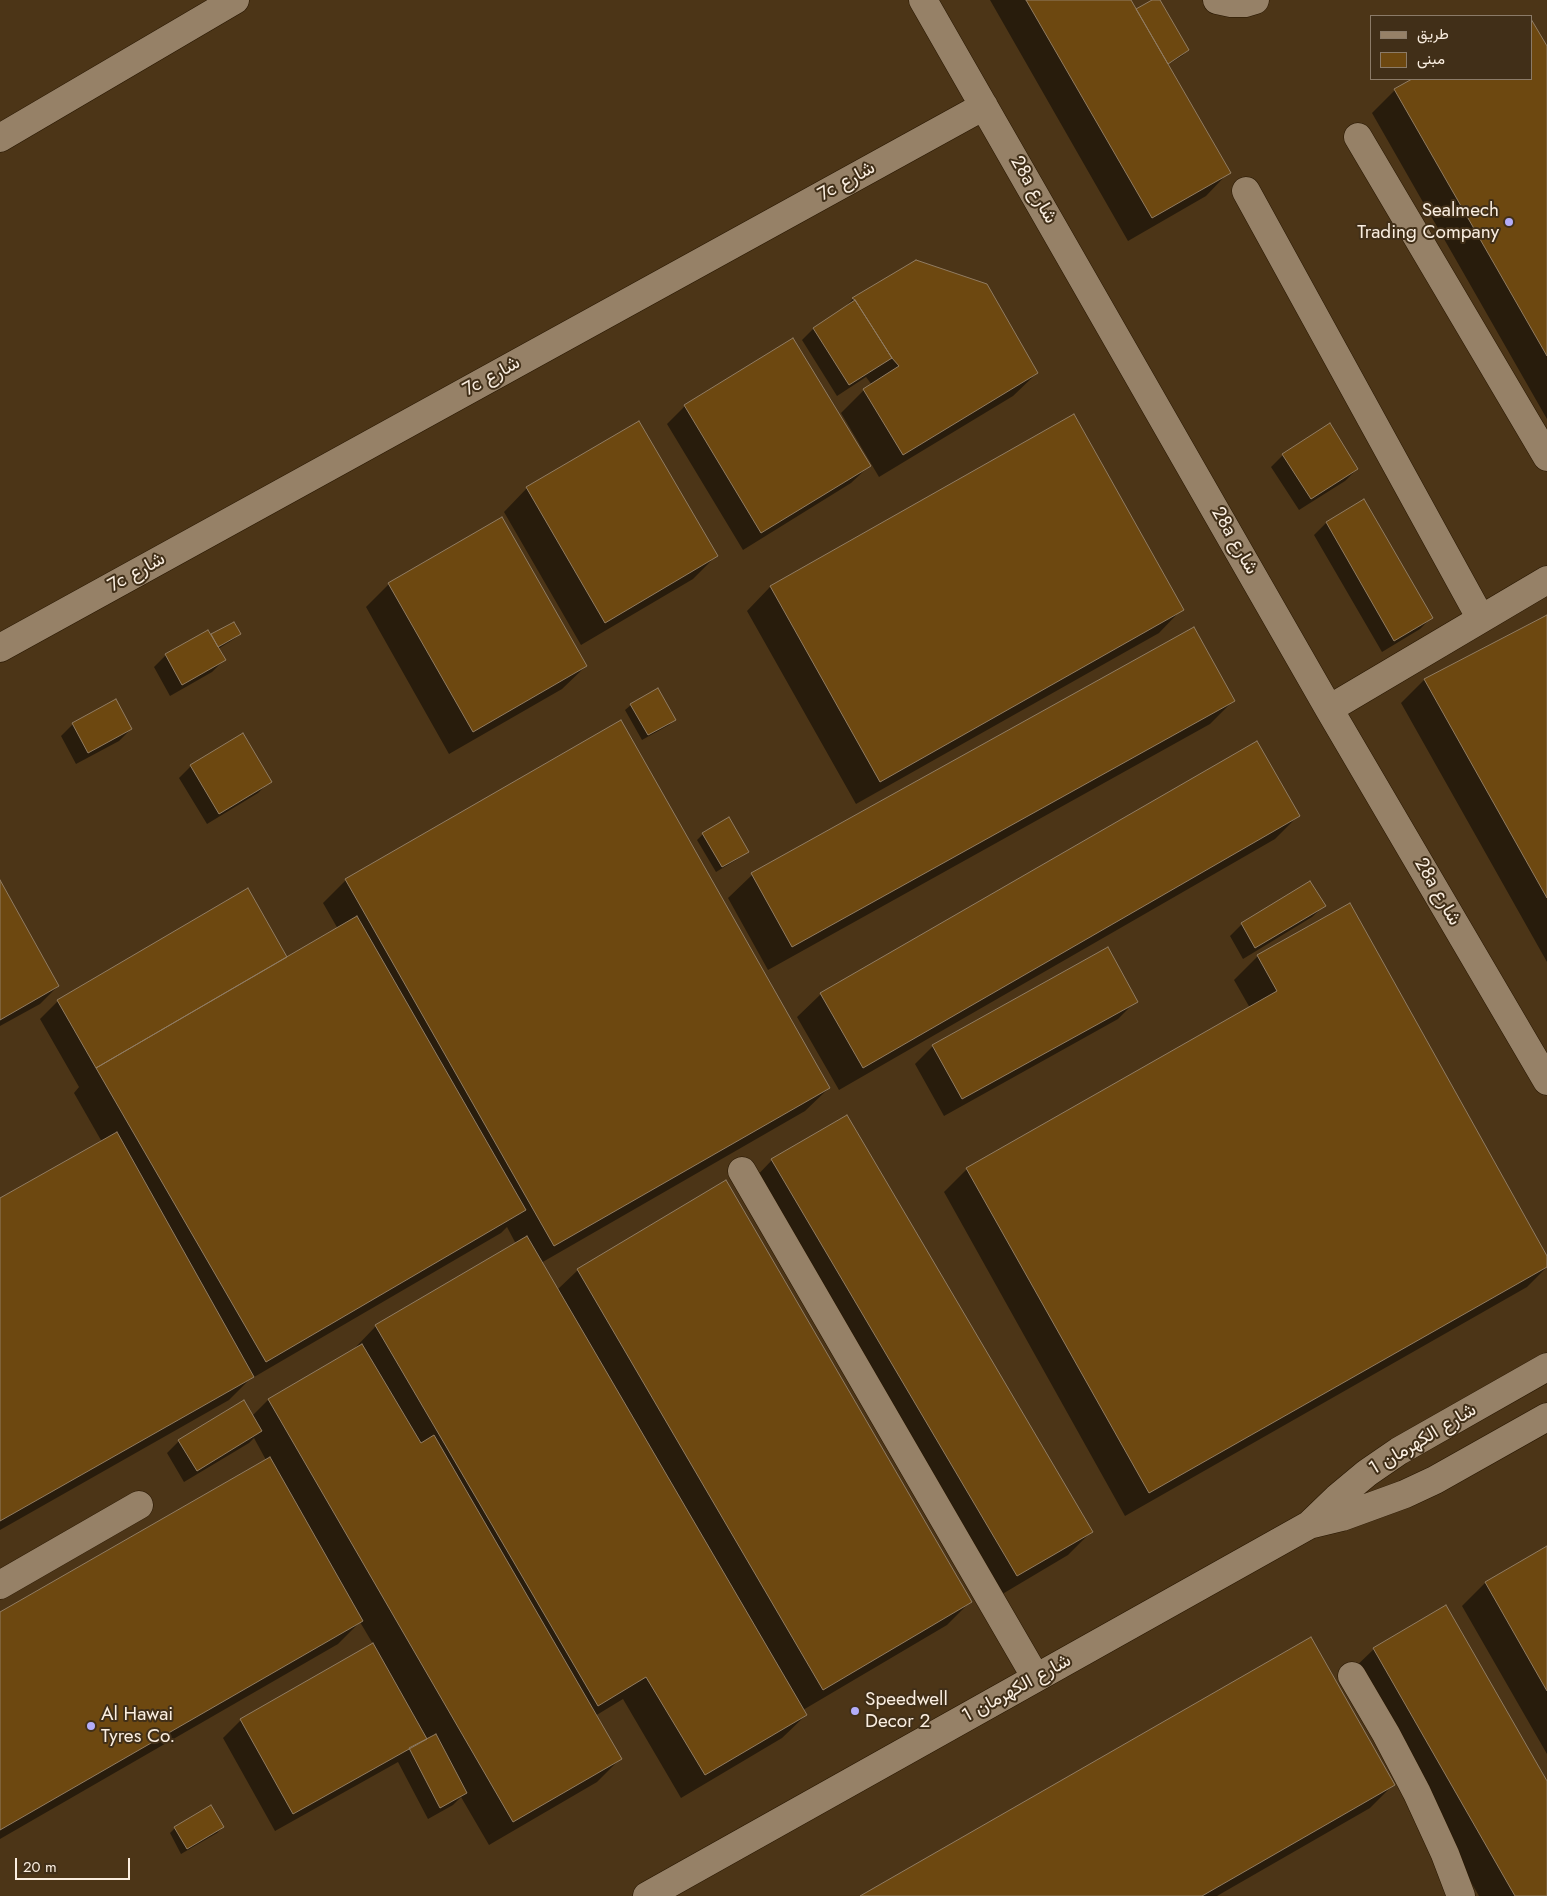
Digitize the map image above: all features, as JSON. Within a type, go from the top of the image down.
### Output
[{"type":"street","points":[[0,138],[235,0]]},
{"type":"street","name":"28a شارع","points":[[923,0],[1329,708],[1547,1081]]},
{"type":"street","points":[[1217,0],[1231,3],[1245,3],[1254,0]]},
{"type":"street","name":"7c شارع","points":[[0,648],[984,106]]},
{"type":"street","points":[[1358,137],[1547,457]]},
{"type":"street","points":[[1246,191],[1481,619]]},
{"type":"street","points":[[1329,708],[1547,580]]},
{"type":"street","points":[[742,1171],[1036,1678]]},
{"type":"street","points":[[1522,1382],[1547,1349]]},
{"type":"street","name":"شارع الكهرمان 1","points":[[647,1896],[1309,1525],[1367,1473],[1399,1451],[1547,1367]]},
{"type":"street","name":"شارع الكهرمان 1","points":[[1309,1525],[1342,1517],[1405,1494],[1435,1480],[1547,1417]]},
{"type":"street","points":[[0,1585],[139,1505]]},
{"type":"street","points":[[1352,1676],[1386,1734],[1417,1793],[1445,1854],[1461,1896]]},
{"type":"shaded area","points":[[0,0],[1547,0],[1547,1896],[0,1896]]},
{"type":"building","points":[[1026,0],[1131,0],[1231,173],[1152,218]]},
{"type":"building","points":[[1152,0],[1160,0],[1189,50],[1168,64],[1136,9]]},
{"type":"building","name":"Sealmech Trading Company","points":[[1532,21],[1547,46],[1547,356],[1394,89],[1410,80],[1532,80]]},
{"type":"building","points":[[916,260],[987,284],[1038,373],[903,455],[863,389],[899,366],[852,298]]},
{"type":"building","points":[[855,300],[892,358],[849,385],[813,328]]},
{"type":"building","points":[[793,338],[871,466],[761,533],[684,405]]},
{"type":"building","points":[[1074,414],[1184,610],[880,782],[770,586]]},
{"type":"building","points":[[639,421],[718,556],[605,623],[526,487]]},
{"type":"building","points":[[1330,423],[1358,469],[1311,499],[1282,454]]},
{"type":"building","points":[[1364,499],[1433,618],[1394,641],[1326,522]]},
{"type":"building","points":[[502,517],[587,666],[473,732],[388,583]]},
{"type":"building","points":[[1547,615],[1547,898],[1424,679]]},
{"type":"building","points":[[234,622],[241,634],[218,647],[211,634]]},
{"type":"building","points":[[1194,627],[1235,701],[792,947],[751,873]]},
{"type":"building","points":[[208,630],[226,660],[182,685],[165,654]]},
{"type":"building","points":[[658,688],[676,720],[648,735],[630,704]]},
{"type":"building","points":[[116,699],[132,729],[88,753],[72,723]]},
{"type":"building","points":[[621,720],[830,1088],[554,1246],[345,879]]},
{"type":"building","points":[[243,733],[272,782],[219,814],[190,765]]},
{"type":"building","points":[[1257,741],[1300,816],[863,1068],[820,993]]},
{"type":"building","points":[[729,817],[749,852],[722,867],[702,833]]},
{"type":"building","points":[[0,880],[59,986],[0,1020]]},
{"type":"building","points":[[1310,881],[1326,906],[1255,948],[1241,923]]},
{"type":"building","points":[[248,888],[287,957],[96,1068],[57,1000]]},
{"type":"building","points":[[1350,903],[1547,1256],[1547,1267],[1149,1493],[966,1168],[1277,991],[1257,955]]},
{"type":"building","points":[[357,916],[526,1210],[266,1362],[96,1068]]},
{"type":"building","points":[[1108,947],[1138,1002],[962,1099],[932,1045]]},
{"type":"building","points":[[847,1115],[1093,1532],[1017,1576],[771,1159]]},
{"type":"building","points":[[117,1132],[254,1377],[0,1521],[0,1198]]},
{"type":"building","points":[[726,1180],[972,1602],[823,1690],[577,1269]]},
{"type":"building","points":[[527,1236],[807,1715],[705,1775],[646,1677],[598,1706],[375,1325]]},
{"type":"building","points":[[362,1344],[421,1443],[434,1435],[622,1759],[513,1822],[268,1399]]},
{"type":"building","points":[[244,1400],[262,1431],[197,1471],[178,1440]]},
{"type":"building","name":"Al Hawai Tyres Co.","points":[[270,1457],[363,1621],[0,1830],[0,1612]]},
{"type":"building","points":[[1547,1546],[1547,1691],[1485,1582]]},
{"type":"building","points":[[1446,1605],[1547,1781],[1547,1896],[1515,1896],[1373,1648]]},
{"type":"building","points":[[1311,1637],[1395,1785],[1202,1896],[860,1896]]},
{"type":"building","points":[[373,1643],[427,1739],[293,1814],[240,1719]]},
{"type":"building","points":[[436,1734],[467,1793],[440,1808],[409,1748]]},
{"type":"building","points":[[211,1805],[224,1827],[187,1849],[174,1827]]},
{"type":"place","name":"Sealmech Trading Company","points":[[1509,222]]},
{"type":"place","name":"Speedwell Decor 2","points":[[855,1711]]},
{"type":"place","name":"Al Hawai Tyres Co.","points":[[91,1726]]}]
